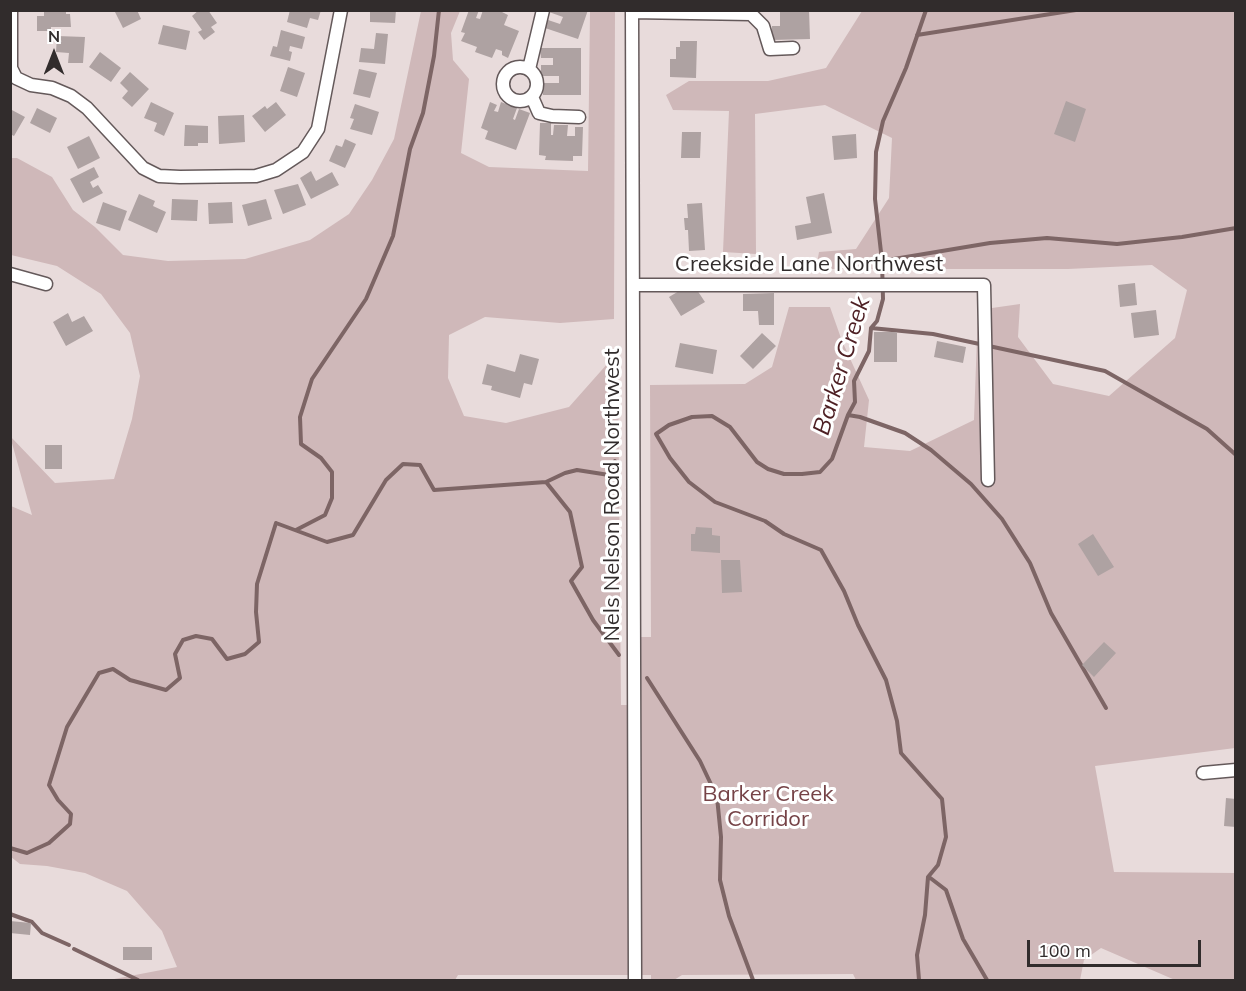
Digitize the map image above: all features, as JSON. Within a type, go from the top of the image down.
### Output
[{"type":"street","points":[[11,10],[11,68],[16,78],[31,85],[52,88],[71,96],[87,108],[143,168],[159,176],[180,177],[256,176],[276,170],[303,152],[318,129],[341,10]]},
{"type":"street","points":[[632,11],[751,14],[763,26],[770,49],[793,48]]},
{"type":"street","name":"Nels Nelson Road Northwest","points":[[632,11],[635,981]]},
{"type":"street","points":[[529,69],[539,12]]},
{"type":"street","points":[[518,67],[529,69],[537,77],[536,93],[521,102],[515,101],[503,88],[504,77],[518,67]]},
{"type":"street","points":[[532,97],[539,113],[579,117]]},
{"type":"street","points":[[10,274],[46,284]]},
{"type":"street","name":"Creekside Lane Northwest","points":[[633,285],[984,285],[988,480]]},
{"type":"street","points":[[1203,773],[1236,770]]},
{"type":"green space","name":"Barker Creek Corridor","points":[[421,11],[460,11],[451,33],[453,60],[469,79],[461,153],[489,167],[588,171],[590,11],[615,11],[614,319],[560,323],[485,317],[449,335],[448,378],[464,416],[506,423],[569,407],[608,363],[618,360],[621,705],[634,705],[633,637],[651,637],[650,385],[745,384],[772,367],[789,307],[830,307],[842,341],[869,400],[864,447],[910,451],[974,420],[978,310],[1020,304],[1018,337],[1053,384],[1109,396],[1175,338],[1187,290],[1152,265],[1068,269],[816,269],[819,252],[856,249],[889,198],[892,138],[825,105],[755,114],[756,254],[723,252],[729,111],[673,110],[666,95],[689,81],[768,81],[826,68],[862,11],[1235,11],[1235,748],[1095,766],[1114,872],[1235,873],[1235,980],[1175,980],[1101,948],[1084,960],[1080,980],[856,980],[853,974],[682,975],[674,980],[651,980],[651,975],[458,975],[455,980],[109,980],[177,967],[162,931],[127,891],[85,873],[20,864],[11,857],[11,506],[32,515],[10,436],[55,483],[114,479],[132,419],[140,376],[130,333],[101,294],[57,266],[11,255],[11,158],[17,158],[52,177],[73,210],[95,227],[123,255],[168,261],[245,259],[310,240],[349,214],[372,180],[394,139]]},
{"type":"building","points":[[44,10],[66,10],[66,14],[70,14],[71,27],[51,27],[51,31],[37,31],[37,16],[44,16]]},
{"type":"building","points":[[114,10],[137,10],[141,19],[123,28]]},
{"type":"building","points":[[199,10],[208,10],[217,23],[211,27],[215,32],[204,40],[198,32],[202,30],[192,16]]},
{"type":"building","points":[[290,10],[321,10],[318,20],[310,18],[307,28],[287,22]]},
{"type":"building","points":[[370,10],[396,10],[395,23],[370,22]]},
{"type":"building","points":[[469,10],[479,10],[476,18],[480,19],[483,10],[498,10],[508,15],[504,25],[519,31],[508,58],[502,55],[502,51],[496,49],[492,58],[475,52],[477,47],[461,41],[465,33],[461,32]]},
{"type":"building","points":[[550,10],[588,10],[578,39],[545,28],[548,20],[560,24],[563,17],[549,12]]},
{"type":"building","points":[[780,10],[809,10],[810,39],[772,40],[772,26],[780,26]]},
{"type":"building","points":[[163,25],[190,31],[186,50],[158,44]]},
{"type":"building","points":[[281,30],[305,37],[302,49],[290,46],[289,51],[292,52],[290,61],[270,56],[273,46],[277,47]]},
{"type":"building","points":[[376,33],[388,34],[385,64],[359,62],[361,48],[374,49]]},
{"type":"building","points":[[57,36],[85,37],[83,63],[68,63],[69,53],[56,52]]},
{"type":"building","points":[[680,41],[697,41],[696,78],[670,77],[670,59],[676,59],[676,47],[680,47]]},
{"type":"building","points":[[540,48],[581,48],[581,95],[543,95],[543,83],[559,83],[559,76],[541,76],[541,65],[553,65],[553,58],[541,58]]},
{"type":"building","points":[[100,52],[121,68],[111,82],[89,67]]},
{"type":"building","points":[[288,67],[305,73],[297,97],[280,91]]},
{"type":"building","points":[[359,69],[377,73],[370,98],[353,94]]},
{"type":"building","points":[[130,72],[149,89],[132,107],[122,98],[128,91],[120,83]]},
{"type":"building","points":[[1066,101],[1086,109],[1075,142],[1054,134]]},
{"type":"building","points":[[151,102],[174,113],[164,136],[154,131],[157,123],[144,118]]},
{"type":"building","points":[[276,102],[286,115],[265,132],[252,116],[265,106],[267,109]]},
{"type":"building","points":[[490,102],[497,105],[494,111],[498,112],[501,102],[517,108],[513,119],[515,120],[519,109],[530,113],[516,150],[485,139],[488,131],[481,128]]},
{"type":"building","points":[[355,104],[379,112],[372,135],[350,129],[354,119],[350,118]]},
{"type":"building","points":[[37,108],[57,118],[50,133],[30,123]]},
{"type":"building","points":[[10,109],[25,117],[14,136],[10,134]]},
{"type":"building","points":[[244,115],[245,142],[219,144],[218,116]]},
{"type":"building","points":[[540,123],[551,123],[551,135],[553,135],[554,125],[568,125],[567,136],[575,136],[575,127],[583,127],[582,156],[573,156],[573,161],[545,160],[546,156],[539,155]]},
{"type":"building","points":[[185,125],[208,126],[208,143],[184,146]]},
{"type":"building","points":[[682,132],[701,132],[700,158],[681,158]]},
{"type":"building","points":[[856,134],[857,158],[834,160],[832,136]]},
{"type":"building","points":[[89,136],[100,158],[78,169],[67,147]]},
{"type":"building","points":[[345,139],[356,144],[345,168],[329,161],[336,145],[342,147]]},
{"type":"building","points":[[94,167],[99,177],[90,182],[93,188],[98,185],[103,193],[83,203],[70,179]]},
{"type":"building","points":[[311,171],[316,181],[332,172],[339,185],[311,199],[300,178]]},
{"type":"building","points":[[298,184],[306,205],[283,214],[274,190]]},
{"type":"building","points":[[824,193],[832,233],[797,240],[795,226],[811,223],[806,197]]},
{"type":"building","points":[[139,194],[155,201],[153,206],[166,212],[157,233],[128,220]]},
{"type":"building","points":[[172,199],[198,200],[197,221],[171,220]]},
{"type":"building","points":[[266,199],[272,219],[248,226],[242,205]]},
{"type":"building","points":[[103,202],[127,211],[120,231],[96,223]]},
{"type":"building","points":[[232,202],[233,223],[209,224],[208,203]]},
{"type":"building","points":[[702,203],[705,250],[689,251],[688,230],[685,230],[684,218],[688,218],[687,204]]},
{"type":"building","points":[[1135,283],[1137,305],[1120,307],[1118,285]]},
{"type":"building","points":[[695,287],[705,302],[681,316],[669,297],[684,288],[687,292]]},
{"type":"building","points":[[774,293],[774,325],[759,325],[758,311],[743,311],[743,294]]},
{"type":"building","points":[[1156,310],[1159,335],[1134,338],[1131,313]]},
{"type":"building","points":[[68,313],[72,322],[84,316],[93,331],[66,346],[53,322]]},
{"type":"building","points":[[874,332],[897,332],[897,362],[874,362]]},
{"type":"building","points":[[762,333],[776,346],[753,369],[740,356]]},
{"type":"building","points":[[937,341],[966,347],[963,363],[934,357]]},
{"type":"building","points":[[680,343],[717,350],[713,374],[675,367]]},
{"type":"building","points":[[520,354],[539,359],[532,385],[524,383],[520,398],[491,390],[492,386],[482,384],[487,364],[515,372]]},
{"type":"building","points":[[45,445],[62,445],[62,469],[45,469]]},
{"type":"building","points":[[696,527],[712,528],[712,535],[720,536],[720,553],[691,551],[691,534],[695,534]]},
{"type":"building","points":[[1093,534],[1114,567],[1098,576],[1078,544]]},
{"type":"building","points":[[721,560],[740,560],[742,592],[722,593]]},
{"type":"building","points":[[1104,642],[1116,653],[1094,677],[1082,665]]},
{"type":"building","points":[[1226,798],[1236,799],[1236,827],[1224,826]]},
{"type":"building","points":[[10,921],[31,923],[30,935],[10,933]]},
{"type":"building","points":[[123,947],[152,947],[152,960],[123,960]]},
{"type":"waterway","points":[[296,530],[325,515],[332,498],[332,472],[321,458],[301,444],[300,417],[312,379],[366,299],[393,236],[410,149],[423,113],[434,56],[439,10]]},
{"type":"waterway","name":"Barker Creek","points":[[919,980],[917,955],[925,915],[928,877],[938,865],[946,837],[942,799],[901,753],[897,721],[886,680],[858,625],[844,591],[821,550],[784,534],[765,521],[715,502],[689,482],[670,458],[656,434],[669,425],[692,417],[712,416],[730,427],[757,462],[768,469],[784,474],[820,472],[832,459],[855,402],[854,381],[869,351],[871,328],[877,321],[883,299],[882,261],[875,199],[876,152],[883,121],[906,68],[926,10]]},
{"type":"waterway","points":[[917,35],[1076,10]]},
{"type":"waterway","points":[[882,261],[990,243],[1047,238],[1117,244],[1236,228]]},
{"type":"waterway","points":[[871,328],[933,334],[1105,371],[1207,429],[1236,455]]},
{"type":"waterway","points":[[848,415],[905,433],[931,450],[971,484],[1002,519],[1030,563],[1051,613],[1106,708]]},
{"type":"waterway","name":"Barker Creek","points":[[10,848],[27,853],[49,843],[70,824],[71,814],[58,800],[49,785],[67,727],[99,673],[113,669],[130,680],[166,690],[180,678],[175,654],[183,640],[196,636],[212,639],[227,659],[245,654],[259,642],[256,612],[257,584],[276,523],[327,542],[353,535],[386,480],[403,464],[420,465],[434,490],[546,482],[577,470],[609,475],[615,461]]},
{"type":"waterway","points":[[546,482],[570,512],[582,567],[571,581],[593,620],[619,655]]},
{"type":"waterway","points":[[647,678],[700,761],[717,797],[721,837],[720,880],[729,916],[753,980]]},
{"type":"waterway","points":[[929,877],[946,890],[963,939],[987,980]]},
{"type":"waterway","points":[[10,914],[32,922],[42,933],[69,945]]},
{"type":"waterway","points":[[74,949],[138,980]]}]
